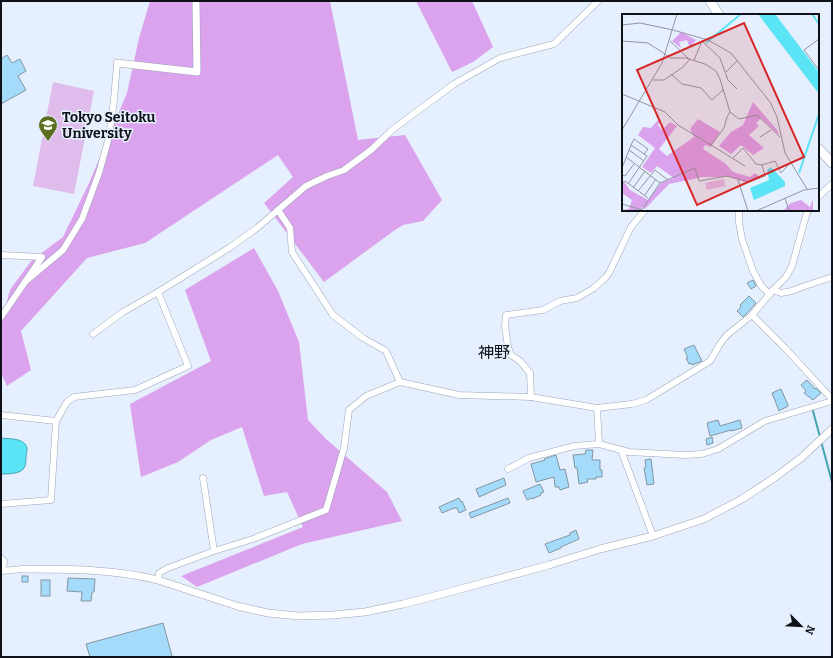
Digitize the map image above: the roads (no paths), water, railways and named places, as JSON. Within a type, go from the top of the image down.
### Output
[{"type":"main road","points":[[710,1],[718,14]]},
{"type":"main road","points":[[819,149],[832,163]]},
{"type":"street","points":[[25,282],[63,250],[82,219],[99,173],[109,137],[114,100],[116,63],[197,72],[196,1]]},
{"type":"street","points":[[93,334],[123,312],[229,248],[257,228],[306,186],[344,170],[371,150],[392,130],[454,84],[500,58],[554,44],[598,1]]},
{"type":"street","points":[[819,196],[832,184]]},
{"type":"street","points":[[278,210],[290,228],[292,252],[333,315],[362,338],[386,351],[400,382]]},
{"type":"street","points":[[531,397],[530,373],[520,361],[511,355],[508,347],[505,326],[506,315],[543,310],[560,301],[577,298],[594,288],[609,273],[631,227],[644,211]]},
{"type":"street","points":[[739,211],[739,223],[742,239],[753,271],[762,287],[771,292],[781,293],[792,291],[832,277]]},
{"type":"street","points":[[158,580],[159,573],[168,568],[214,551],[253,539],[326,510],[344,448],[349,410],[366,396],[400,382],[459,395],[531,397],[597,408],[632,404],[646,400],[710,360],[727,335],[752,315],[786,277],[792,266],[808,211]]},
{"type":"street","points":[[1,255],[42,257],[1,317]]},
{"type":"street","points":[[1,504],[51,500],[56,421],[67,402],[74,397],[135,390],[188,366],[158,292]]},
{"type":"street","points":[[508,469],[529,458],[574,446],[599,444],[629,452],[669,455],[702,454],[718,449],[765,421],[832,400],[785,348],[752,315]]},
{"type":"street","points":[[597,408],[599,444]]},
{"type":"street","points":[[1,415],[56,421]]},
{"type":"street","points":[[1,558],[4,561],[2,570],[69,569],[145,577],[237,606],[268,613],[299,616],[365,612],[440,595],[549,565],[600,549],[652,536],[704,519],[742,499],[774,478],[801,458],[832,429]]},
{"type":"street","points":[[621,450],[652,536]]},
{"type":"street","points":[[203,478],[214,551]]},
{"type":"water","points":[[1,438],[17,440],[26,445],[26,464],[22,470],[14,473],[1,474]]},
{"type":"waterway","points":[[813,411],[820,437]]},
{"type":"waterway","points":[[821,441],[832,482]]},
{"type":"place","name":"Tokyo Seitoku University","points":[[48,142]]},
{"type":"district","name":"神野","points":[[494,352]]}]
